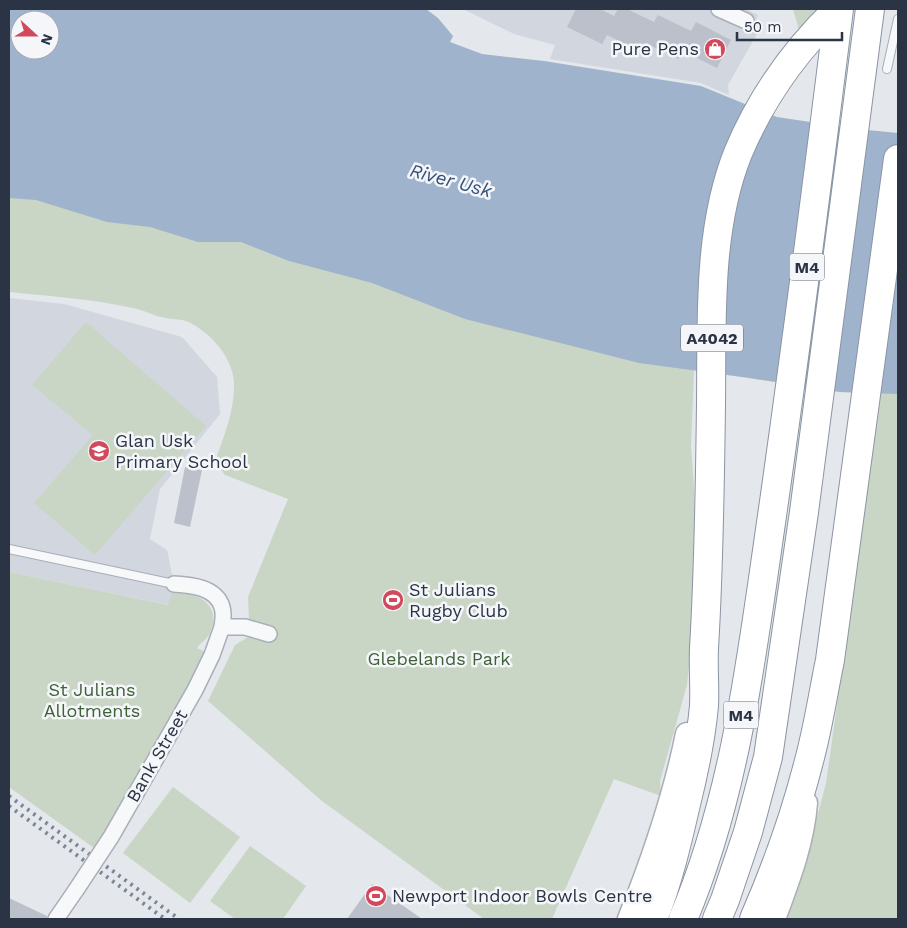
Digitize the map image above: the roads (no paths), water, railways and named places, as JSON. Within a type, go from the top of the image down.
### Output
[{"type":"highway","name":"M4","points":[[717,919],[748,832],[768,757],[804,512],[870,9]]},
{"type":"highway","name":"M4","points":[[683,919],[716,824],[732,766],[753,648],[815,211],[838,16]]},
{"type":"highway","name":"A4042","points":[[703,665],[710,525],[712,318],[716,243],[723,202],[738,154],[777,78],[819,26],[838,16]]},
{"type":"highway","points":[[754,919],[771,876],[809,762],[830,660],[898,159]]},
{"type":"highway","name":"M4","points":[[653,919],[676,850],[698,752],[704,704],[703,665]]},
{"type":"main road","points":[[629,919],[660,834],[679,771],[703,665]]},
{"type":"main road","points":[[774,919],[798,852],[805,818],[809,762]]},
{"type":"street","points":[[719,9],[746,21]]},
{"type":"street","points":[[174,584],[196,586],[213,596],[222,605],[222,627],[245,627],[269,634]]},
{"type":"street","name":"Bank Street","points":[[56,919],[111,838],[194,690],[212,655],[222,627]]},
{"type":"lane","points":[[887,69],[898,19]]},
{"type":"lane","points":[[9,549],[174,584]]},
{"type":"water","name":"River Usk","points":[[9,9],[426,9],[438,18],[453,36],[450,42],[482,54],[544,61],[701,86],[777,117],[898,133],[898,394],[840,392],[639,363],[465,319],[372,283],[289,261],[241,242],[198,242],[150,227],[107,222],[36,200],[9,198]]},
{"type":"railway","points":[[9,796],[179,919]]},
{"type":"railway","points":[[9,806],[165,919]]},
{"type":"place","name":"Pure Pens","points":[[715,49]]},
{"type":"place","name":"Glan Usk Primary School","points":[[99,451]]},
{"type":"place","name":"St Julians Rugby Club","points":[[393,600]]},
{"type":"place","name":"Newport Indoor Bowls Centre","points":[[376,896]]},
{"type":"park label","name":"Glebelands Park","points":[[439,659]]},
{"type":"park label","name":"St Julians Allotments","points":[[92,700]]}]
